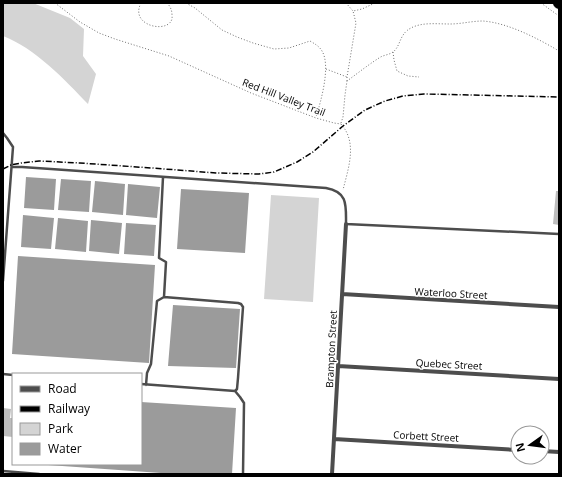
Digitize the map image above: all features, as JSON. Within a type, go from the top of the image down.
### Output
[{"type":"street","name":"Brampton Street","points":[[332,474],[346,224]]},
{"type":"street","name":"Waterloo Street","points":[[342,294],[559,307]]},
{"type":"street","name":"Quebec Street","points":[[338,366],[559,379]]},
{"type":"street","name":"Corbett Street","points":[[334,439],[510,450]]},
{"type":"lane","points":[[3,133],[13,147],[3,280]]},
{"type":"lane","points":[[12,168],[326,188],[334,190],[344,199],[346,205],[346,224],[559,234]]},
{"type":"lane","points":[[163,177],[159,258],[166,262],[164,297]]},
{"type":"lane","points":[[146,385],[147,373],[151,364],[157,301],[164,297],[241,304],[243,307],[237,389],[235,391]]},
{"type":"lane","points":[[142,384],[235,391],[244,403],[243,474]]},
{"type":"lane","points":[[4,472],[39,474]]},
{"type":"path","name":"Red Hill Valley Trail","points":[[54,3],[80,22],[115,40],[169,56],[251,93],[316,118],[341,124]]},
{"type":"path","points":[[141,3],[138,10],[140,17],[150,25],[157,27],[167,25],[172,20],[173,17],[171,10],[167,3]]},
{"type":"path","points":[[186,3],[195,8],[222,30],[253,43],[274,49],[289,48],[310,41],[316,44],[322,50],[325,59],[325,68],[322,94],[316,118]]},
{"type":"path","points":[[341,195],[351,155],[349,138],[341,124],[344,117],[347,77],[356,23],[353,12],[346,3]]},
{"type":"path","points":[[353,12],[375,3]]},
{"type":"path","points":[[541,3],[559,16]]},
{"type":"path","points":[[347,82],[381,56],[392,52],[396,48],[403,34],[408,29],[415,26],[483,21],[500,24],[534,37],[559,50]]},
{"type":"path","points":[[392,52],[397,71],[408,76],[419,77]]},
{"type":"path","points":[[325,68],[347,77]]},
{"type":"green space","points":[[3,3],[33,3],[70,18],[84,29],[83,56],[96,74],[88,104],[38,56],[15,41],[3,36]]},
{"type":"green space","points":[[271,195],[319,198],[313,302],[264,299]]},
{"type":"water","points":[[26,177],[56,179],[54,210],[24,208]]},
{"type":"water","points":[[61,179],[91,181],[89,212],[58,210]]},
{"type":"water","points":[[95,181],[125,184],[123,215],[92,212]]},
{"type":"water","points":[[128,184],[160,187],[157,218],[126,215]]},
{"type":"water","points":[[181,189],[249,193],[245,253],[177,249]]},
{"type":"water","points":[[23,215],[54,218],[51,249],[21,247]]},
{"type":"water","points":[[58,218],[88,221],[86,252],[55,249]]},
{"type":"water","points":[[91,220],[122,223],[119,254],[89,251]]},
{"type":"water","points":[[126,223],[156,225],[154,256],[124,254]]},
{"type":"water","points":[[18,256],[155,265],[149,363],[12,354]]},
{"type":"water","points":[[173,305],[240,309],[236,368],[168,366]]},
{"type":"water","points":[[142,402],[236,408],[232,474],[175,474],[48,465],[142,465]]},
{"type":"building","points":[[556,191],[559,191],[559,225],[553,224]]},
{"type":"building","points":[[3,408],[11,409],[10,418],[12,418],[12,437],[3,436]]},
{"type":"railway","points":[[3,169],[11,165],[39,161],[216,173],[259,174],[274,172],[297,162],[313,152],[343,126],[365,110],[385,101],[403,96],[424,94],[559,97]]}]
